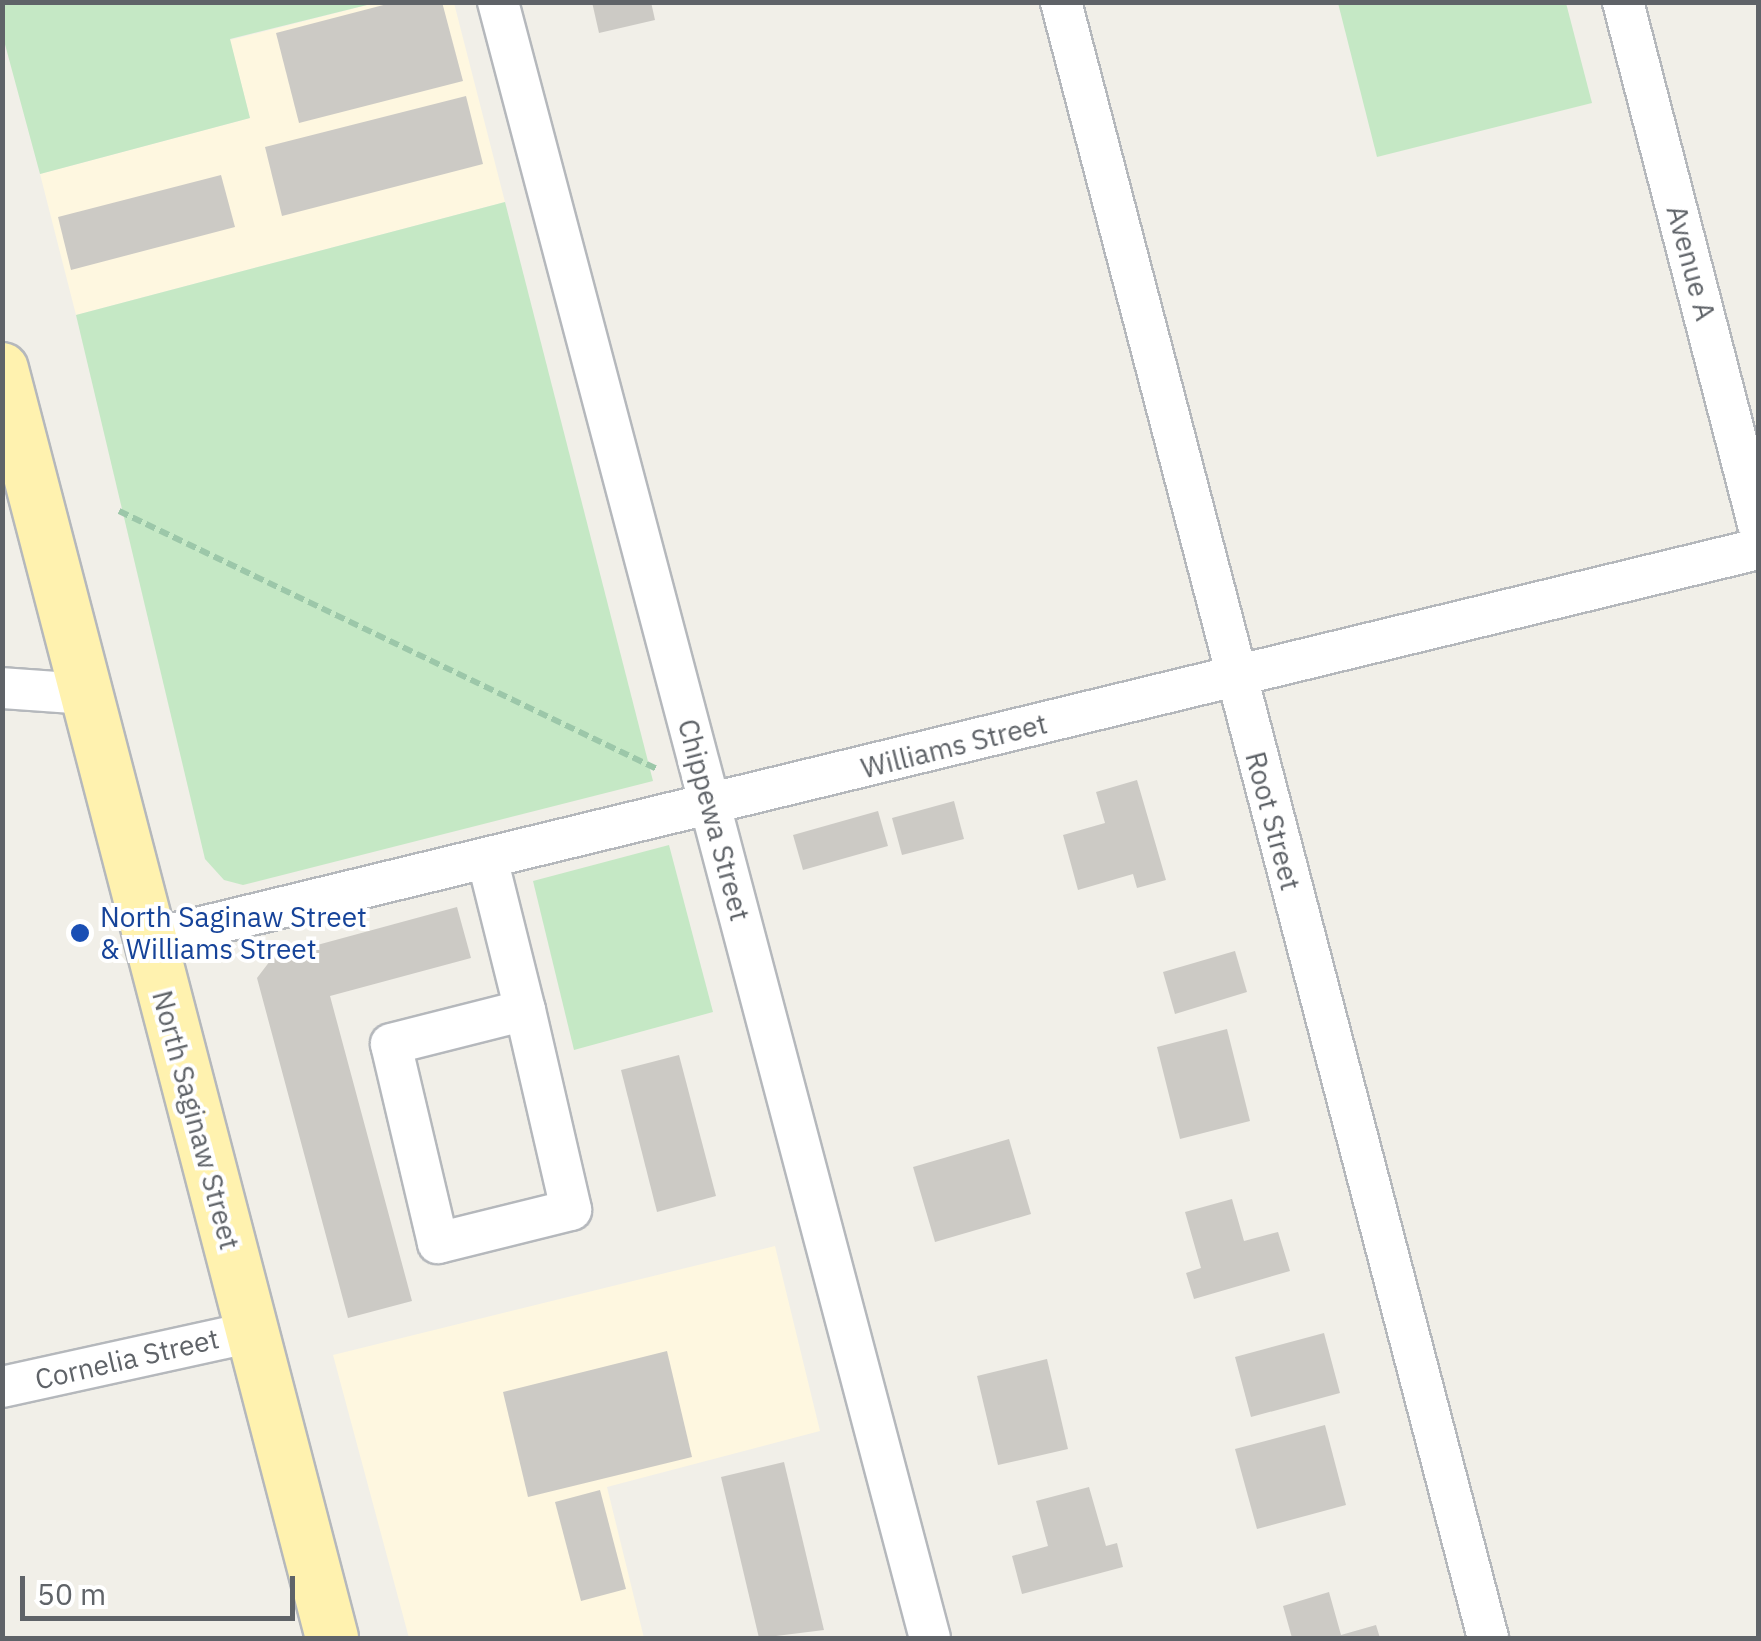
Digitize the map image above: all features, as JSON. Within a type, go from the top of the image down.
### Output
[{"type":"main road","name":"North Saginaw Street","points":[[2,369],[9,423],[85,694],[332,1638]]},
{"type":"street","name":"Chippewa Street","points":[[498,2],[930,1638]]},
{"type":"street","name":"Root Street","points":[[1062,2],[1488,1638]]},
{"type":"street","name":"Avenue A","points":[[1624,2],[1758,524]]},
{"type":"street","name":"Williams Street","points":[[148,940],[488,862],[1758,549]]},
{"type":"street","points":[[2,688],[85,694]]},
{"type":"street","points":[[488,862],[524,1010],[572,1210],[438,1243],[391,1044],[524,1010]]},
{"type":"street","name":"Cornelia Street","points":[[2,1387],[252,1332]]},
{"type":"path","points":[[120,511],[659,770]]},
{"type":"shaded area","points":[[375,3],[454,3],[505,202],[76,315],[40,174],[250,118],[230,40]]},
{"type":"shaded area","points":[[775,1246],[820,1431],[607,1487],[644,1638],[409,1638],[333,1355]]},
{"type":"green space","points":[[2,3],[375,3],[230,39],[250,118],[40,174],[3,37]]},
{"type":"green space","points":[[1338,3],[1566,3],[1592,103],[1377,157]]},
{"type":"green space","points":[[505,202],[653,781],[243,885],[224,880],[205,859],[76,315]]},
{"type":"green space","points":[[669,845],[713,1012],[574,1050],[533,881]]},
{"type":"building","points":[[395,2],[442,2],[463,81],[299,123],[276,33]]},
{"type":"building","points":[[592,2],[651,2],[655,20],[599,33]]},
{"type":"building","points":[[466,96],[483,164],[282,216],[265,147]]},
{"type":"building","points":[[221,175],[235,227],[71,270],[58,217]]},
{"type":"building","points":[[1137,780],[1166,880],[1137,888],[1133,874],[1078,890],[1063,835],[1105,823],[1096,792]]},
{"type":"building","points":[[954,801],[964,839],[902,855],[892,818]]},
{"type":"building","points":[[878,811],[888,846],[803,870],[793,835]]},
{"type":"building","points":[[457,907],[471,958],[330,996],[412,1301],[348,1318],[257,978],[273,957]]},
{"type":"building","points":[[1235,951],[1247,992],[1175,1014],[1163,972]]},
{"type":"building","points":[[1227,1029],[1250,1121],[1180,1139],[1157,1047]]},
{"type":"building","points":[[679,1055],[716,1196],[657,1212],[621,1070]]},
{"type":"building","points":[[1009,1139],[1031,1214],[935,1242],[913,1167]]},
{"type":"building","points":[[1232,1199],[1244,1241],[1278,1232],[1290,1271],[1194,1299],[1186,1273],[1201,1268],[1185,1212]]},
{"type":"building","points":[[1324,1333],[1340,1393],[1251,1417],[1235,1357]]},
{"type":"building","points":[[667,1351],[692,1457],[528,1497],[503,1392]]},
{"type":"building","points":[[1047,1359],[1068,1449],[998,1465],[977,1376]]},
{"type":"building","points":[[1325,1425],[1346,1505],[1257,1529],[1235,1449]]},
{"type":"building","points":[[784,1462],[824,1630],[759,1638],[721,1477]]},
{"type":"building","points":[[1089,1487],[1106,1546],[1117,1543],[1123,1567],[1022,1594],[1012,1556],[1048,1546],[1036,1501]]},
{"type":"building","points":[[600,1490],[626,1589],[581,1601],[555,1502]]},
{"type":"building","points":[[1329,1592],[1341,1635],[1376,1625],[1380,1638],[1292,1638],[1283,1606]]},
{"type":"place","name":"North Saginaw Street & Williams Street","points":[[80,933]]}]
